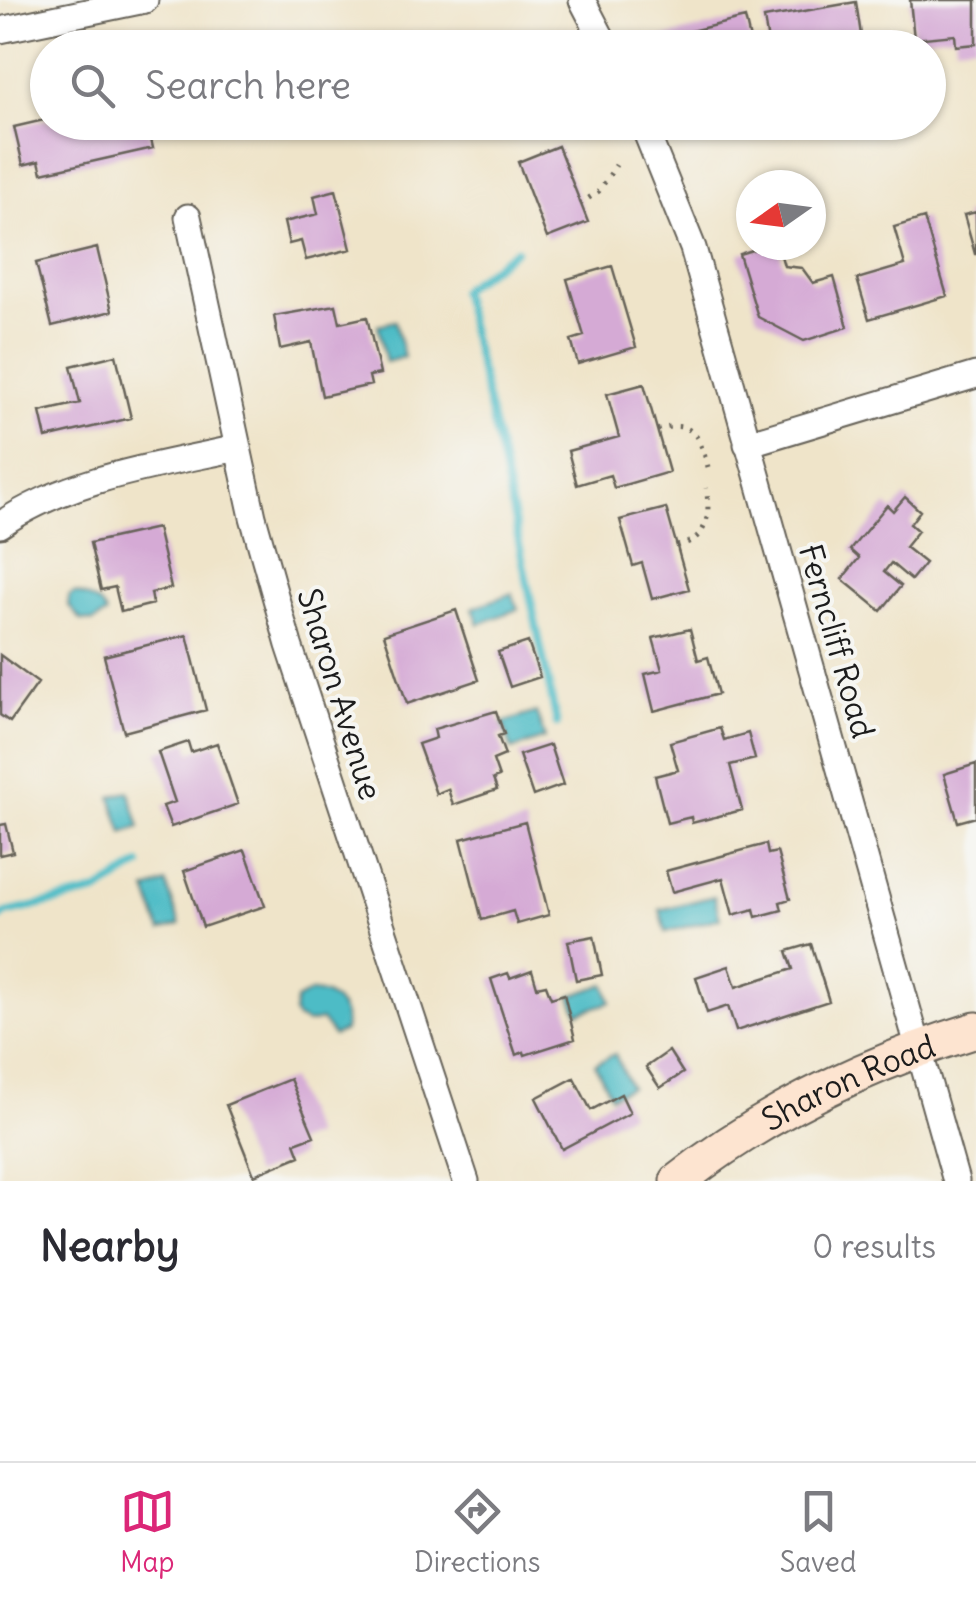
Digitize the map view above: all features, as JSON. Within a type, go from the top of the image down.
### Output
[{"type":"main road","name":"Sharon Road","points":[[678,1181],[807,1096],[917,1048],[976,1030]]},
{"type":"street","points":[[0,30],[145,0]]},
{"type":"street","points":[[582,0],[598,30]]},
{"type":"street","name":"Ferncliff Road","points":[[649,140],[693,248],[956,1181]]},
{"type":"street","name":"Sharon Avenue","points":[[188,217],[253,517],[294,664],[466,1181]]},
{"type":"street","points":[[748,444],[976,376]]},
{"type":"street","points":[[0,525],[49,499],[89,485],[145,468],[238,448]]},
{"type":"path","points":[[580,204],[600,191],[616,166]]},
{"type":"path","points":[[657,430],[680,426],[689,429],[698,438],[708,467]]},
{"type":"path","points":[[677,546],[688,544],[703,531],[709,504],[706,488]]},
{"type":"water","points":[[395,321],[404,357],[386,362],[378,325]]},
{"type":"water","points":[[74,593],[98,603],[106,615],[93,622],[81,620],[68,605],[69,596]]},
{"type":"water","points":[[512,593],[518,609],[479,624],[473,608]]},
{"type":"water","points":[[536,712],[545,738],[512,750],[503,723]]},
{"type":"water","points":[[129,791],[140,827],[123,833],[111,797]]},
{"type":"water","points":[[166,883],[180,925],[161,931],[147,890]]},
{"type":"water","points":[[714,896],[720,918],[666,932],[660,910]]},
{"type":"water","points":[[605,984],[611,1002],[578,1013],[571,996]]},
{"type":"water","points":[[311,992],[326,995],[337,1004],[344,1016],[344,1031],[333,1036],[321,1020],[308,1023],[296,1018],[296,1000]]},
{"type":"water","points":[[615,1054],[630,1087],[611,1096],[595,1064]]},
{"type":"building","points":[[910,0],[976,0],[976,44],[956,46],[955,35],[946,36],[946,30],[913,30]]},
{"type":"building","points":[[856,2],[860,30],[766,30],[764,18]]},
{"type":"building","points":[[745,18],[748,30],[695,30]]},
{"type":"building","points":[[30,123],[30,140],[151,140],[153,148],[42,173],[39,161],[23,165],[14,127]]},
{"type":"building","points":[[558,146],[588,222],[547,238],[518,162]]},
{"type":"building","points":[[336,190],[351,249],[306,260],[301,241],[289,244],[284,222],[318,214],[314,196]]},
{"type":"building","points":[[976,212],[976,254],[975,254],[964,215]]},
{"type":"building","points":[[924,218],[947,296],[869,319],[857,279],[905,265],[894,227]]},
{"type":"building","points":[[97,248],[112,311],[52,326],[36,263]]},
{"type":"building","points":[[741,260],[782,260],[784,266],[802,268],[813,283],[834,277],[848,327],[804,341],[758,317]]},
{"type":"building","points":[[612,266],[636,347],[578,364],[571,340],[584,336],[567,279]]},
{"type":"building","points":[[336,305],[340,323],[367,317],[380,374],[369,376],[371,385],[322,396],[311,342],[280,349],[274,316]]},
{"type":"building","points":[[116,355],[131,418],[46,438],[40,412],[80,403],[71,366]]},
{"type":"building","points":[[644,384],[669,472],[614,488],[610,475],[577,485],[568,451],[619,437],[607,394]]},
{"type":"building","points":[[905,497],[920,511],[910,524],[918,531],[905,547],[925,563],[911,580],[891,563],[884,572],[901,586],[881,611],[842,579],[859,558],[850,550],[887,505],[893,511]]},
{"type":"building","points":[[666,508],[689,589],[652,599],[642,563],[633,566],[620,520]]},
{"type":"building","points":[[157,528],[171,588],[151,593],[153,604],[121,612],[115,587],[101,590],[90,543]]},
{"type":"building","points":[[456,610],[479,680],[407,704],[384,634]]},
{"type":"building","points":[[690,629],[698,660],[708,657],[718,694],[654,711],[645,674],[662,670],[653,638]]},
{"type":"building","points":[[187,635],[206,710],[124,732],[104,656]]},
{"type":"building","points":[[528,642],[540,677],[510,687],[498,652]]},
{"type":"building","points":[[0,655],[38,683],[10,722],[0,715]]},
{"type":"building","points":[[496,711],[504,734],[498,736],[505,755],[493,760],[499,777],[493,779],[497,790],[453,805],[448,789],[436,794],[418,744],[436,738],[434,729]]},
{"type":"building","points":[[720,728],[724,740],[748,733],[755,759],[730,765],[742,810],[692,823],[691,817],[667,823],[655,776],[678,770],[670,742]]},
{"type":"building","points":[[188,742],[191,752],[217,743],[238,804],[171,827],[163,806],[175,802],[158,752]]},
{"type":"building","points":[[550,745],[563,785],[533,796],[519,755]]},
{"type":"building","points":[[976,764],[976,817],[958,822],[944,774]]},
{"type":"building","points":[[525,822],[549,915],[517,924],[513,911],[482,920],[461,839]]},
{"type":"building","points":[[6,824],[13,852],[0,855],[0,825]]},
{"type":"building","points":[[766,844],[768,854],[777,852],[790,899],[780,902],[782,910],[756,917],[754,909],[733,915],[723,878],[672,892],[666,871]]},
{"type":"building","points":[[245,850],[265,906],[203,927],[184,871]]},
{"type":"building","points":[[594,936],[602,975],[576,980],[568,941]]},
{"type":"building","points":[[811,944],[829,1001],[736,1031],[728,1006],[707,1013],[696,977],[729,966],[736,987],[793,969],[787,951]]},
{"type":"building","points":[[532,970],[537,987],[546,985],[551,998],[564,994],[575,1039],[516,1055],[491,979],[508,973],[510,978]]},
{"type":"building","points":[[669,1051],[683,1073],[660,1088],[646,1067]]},
{"type":"building","points":[[574,1078],[591,1110],[621,1094],[630,1113],[562,1149],[536,1098]]},
{"type":"building","points":[[290,1079],[314,1136],[295,1143],[300,1156],[254,1175],[226,1105]]},
{"type":"waterway","points":[[516,250],[461,290],[557,724]]},
{"type":"waterway","points":[[0,918],[6,913],[97,892],[140,865]]}]
